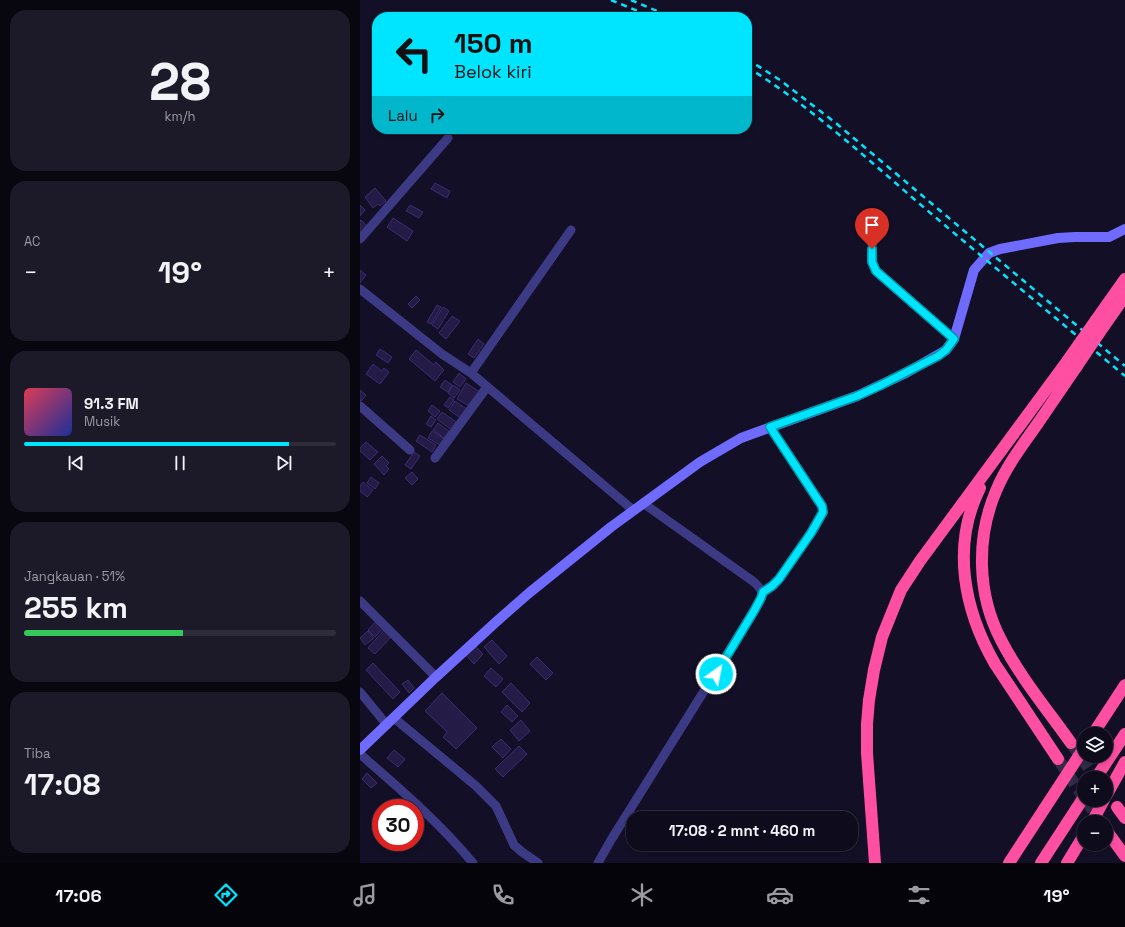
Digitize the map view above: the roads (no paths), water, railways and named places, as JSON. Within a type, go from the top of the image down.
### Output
[{"type":"highway","points":[[1071,743],[1018,668],[1000,639],[984,592],[981,559],[985,525],[992,501],[1004,475],[1073,363],[1100,323],[1125,279]]},
{"type":"highway","points":[[1100,323],[1125,296]]},
{"type":"highway","points":[[875,863],[869,783],[867,724],[874,670],[882,637],[901,590],[920,561],[1009,441],[1073,363]]},
{"type":"highway","points":[[1009,441],[984,479],[970,515],[965,547],[964,567],[966,584],[972,617],[985,648],[1007,685],[1058,759]]},
{"type":"highway","points":[[1098,727],[1125,685]]},
{"type":"highway","points":[[1101,771],[1125,734]]},
{"type":"highway","points":[[1009,863],[1077,759]]},
{"type":"highway","points":[[1113,783],[1125,762]]},
{"type":"highway","points":[[1041,863],[1077,807]]},
{"type":"highway","points":[[1117,808],[1125,818]]},
{"type":"highway","points":[[1113,840],[1125,856]]},
{"type":"highway","points":[[1067,863],[1077,847]]},
{"type":"street","points":[[360,239],[448,138]]},
{"type":"street","points":[[871,224],[872,262],[876,271],[954,339]]},
{"type":"street","points":[[360,750],[436,676],[556,570],[633,510],[716,452],[741,438],[857,396],[938,356],[946,350],[954,339],[974,270],[989,253],[1000,248],[1058,238],[1109,237],[1125,228]]},
{"type":"street","points":[[471,373],[571,230]]},
{"type":"street","points":[[360,290],[417,335],[471,373],[633,510]]},
{"type":"street","points":[[435,458],[487,386]]},
{"type":"street","points":[[360,406],[410,450]]},
{"type":"street","points":[[598,863],[739,637],[758,604],[763,592],[779,579],[811,533],[823,512],[822,506],[770,427]]},
{"type":"street","points":[[643,504],[754,582],[763,592]]},
{"type":"street","points":[[360,601],[436,676]]},
{"type":"street","points":[[360,692],[387,725]]},
{"type":"street","points":[[394,718],[488,797],[500,813],[514,845],[538,863]]},
{"type":"street","points":[[360,754],[456,842],[472,863]]},
{"type":"tunnel","points":[[1071,743],[1091,771]]},
{"type":"tunnel","points":[[1058,759],[1077,788]]},
{"type":"tunnel","points":[[1091,807],[1096,815]]},
{"type":"railway","points":[[611,0],[640,12]]},
{"type":"railway","points":[[631,0],[659,12]]},
{"type":"railway","points":[[752,62],[780,80],[837,124],[1125,366]]},
{"type":"railway","points":[[752,70],[793,98],[837,133],[1125,376]]}]
